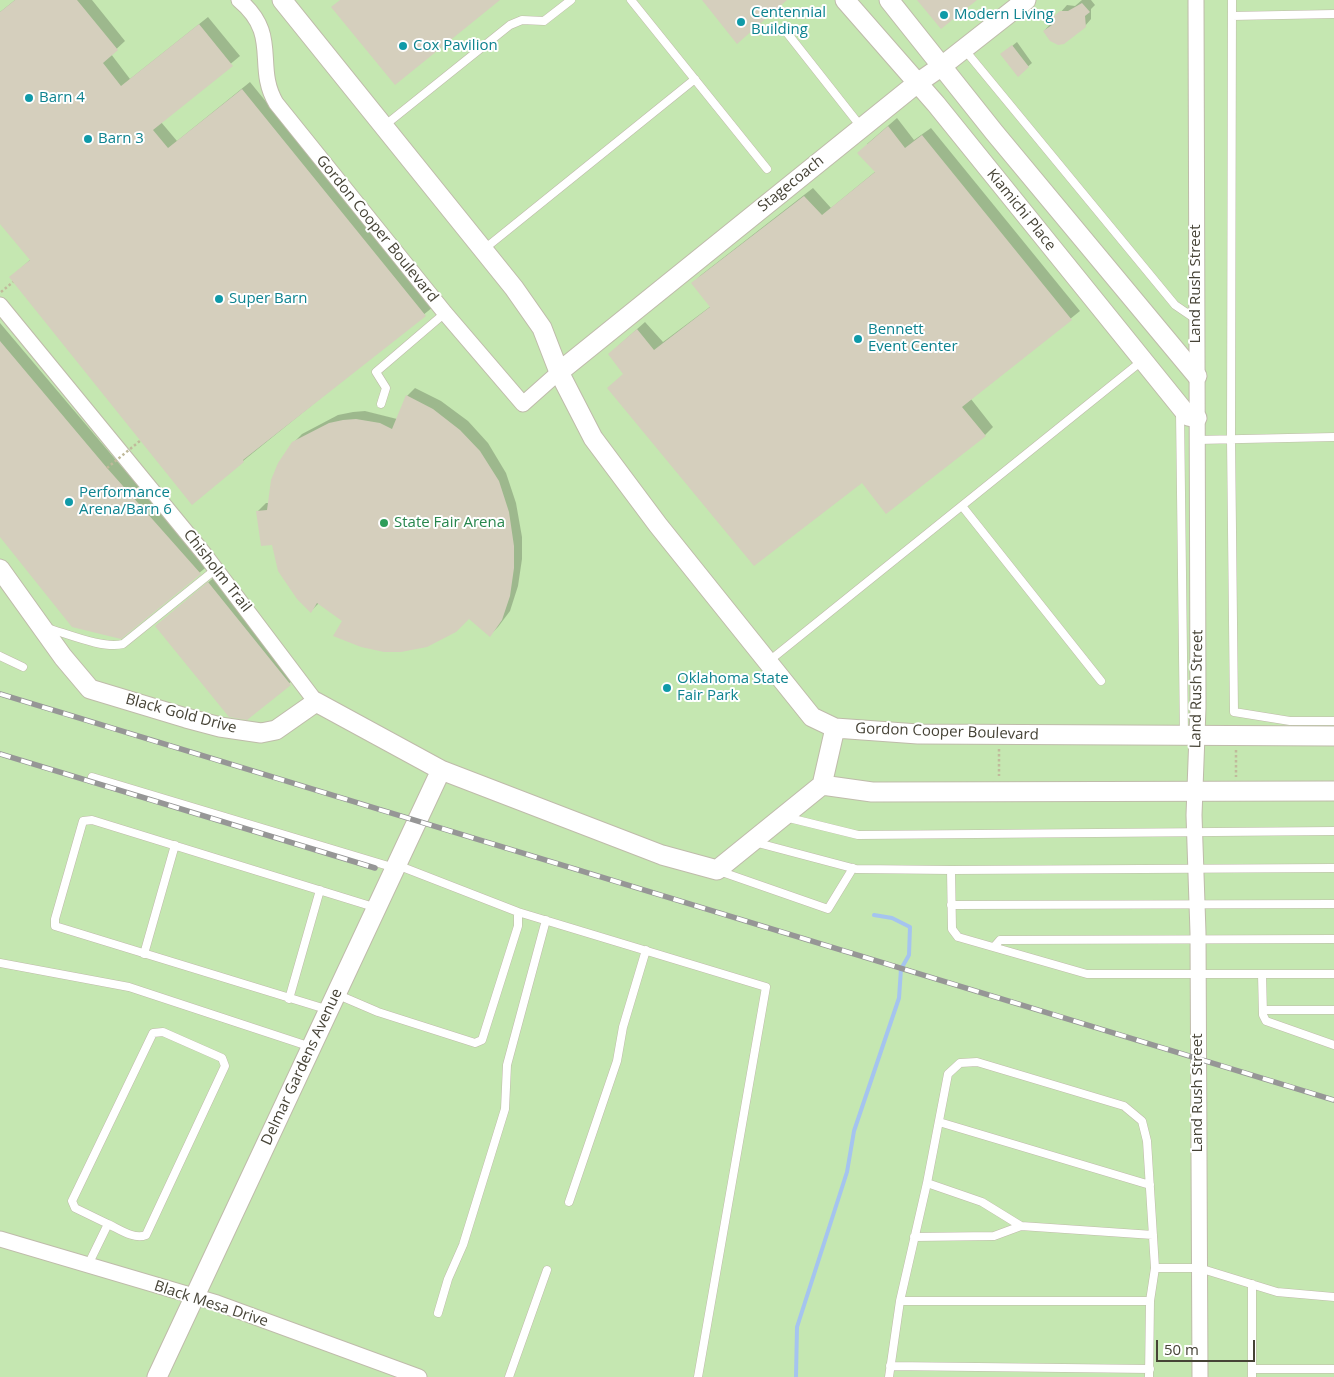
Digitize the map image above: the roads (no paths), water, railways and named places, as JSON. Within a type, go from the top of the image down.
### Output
[{"type":"street","name":"Gordon Cooper Boulevard","points":[[239,0],[252,10],[264,34],[269,92],[276,103],[445,314],[523,404],[560,372]]},
{"type":"street","name":"Gordon Cooper Boulevard","points":[[282,0],[484,250],[542,328],[560,372],[593,438],[658,525],[812,717],[835,728],[918,734],[1334,736]]},
{"type":"street","name":"Kiamichi Place","points":[[845,0],[916,84],[936,104],[1188,416],[1197,418]]},
{"type":"street","name":"Kiamichi Place","points":[[889,0],[1197,376]]},
{"type":"street","name":"Stagecoach","points":[[560,372],[916,84],[1026,0]]},
{"type":"street","name":"Land Rush Street","points":[[1196,0],[1197,440],[1190,736],[1195,792],[1197,868],[1200,1377]]},
{"type":"street","name":"Chisholm Trail","points":[[0,305],[216,569],[316,702]]},
{"type":"street","name":"Black Gold Drive","points":[[0,569],[63,657],[90,689],[186,718],[241,731],[270,732],[301,714],[316,702]]},
{"type":"street","points":[[316,702],[435,771],[662,855],[717,870],[822,785],[835,728]]},
{"type":"street","name":"Delmar Gardens Avenue","points":[[157,1377],[396,867],[435,771]]},
{"type":"street","points":[[822,785],[872,792],[1334,791]]},
{"type":"street","name":"Black Mesa Drive","points":[[0,1239],[217,1303],[419,1377]]},
{"type":"lane","points":[[384,126],[510,25],[522,20],[544,21],[571,0]]},
{"type":"lane","points":[[631,0],[767,169]]},
{"type":"lane","points":[[1232,0],[1234,712],[1290,721],[1334,720]]},
{"type":"lane","points":[[1232,16],[1334,14]]},
{"type":"lane","points":[[784,29],[862,128]]},
{"type":"lane","points":[[964,49],[1176,305],[1197,320]]},
{"type":"lane","points":[[484,250],[695,79]]},
{"type":"lane","points":[[381,404],[386,388],[376,372],[445,314]]},
{"type":"lane","points":[[769,661],[1143,360]]},
{"type":"lane","points":[[1179,405],[1190,736]]},
{"type":"lane","points":[[1197,440],[1334,437]]},
{"type":"lane","points":[[962,506],[1101,681]]},
{"type":"lane","points":[[41,626],[105,644],[115,646],[123,644],[216,569]]},
{"type":"lane","points":[[0,656],[23,667]]},
{"type":"lane","points":[[92,777],[396,867],[518,912],[766,987],[698,1377]]},
{"type":"lane","points":[[783,817],[858,835],[1334,831]]},
{"type":"lane","points":[[377,908],[92,820],[83,822],[55,919],[55,926],[289,998],[332,1002],[378,1012],[479,1043],[518,926],[518,912]]},
{"type":"lane","points":[[753,841],[853,868],[950,870],[1334,868]]},
{"type":"lane","points":[[144,954],[175,845]]},
{"type":"lane","points":[[717,870],[828,909],[853,868]]},
{"type":"lane","points":[[950,870],[952,929],[954,934],[1087,974],[1334,974]]},
{"type":"lane","points":[[289,998],[320,890]]},
{"type":"lane","points":[[951,905],[1334,904]]},
{"type":"lane","points":[[438,1313],[448,1279],[463,1245],[505,1109],[506,1065],[546,920]]},
{"type":"lane","points":[[994,947],[1000,940],[1334,939]]},
{"type":"lane","points":[[569,1202],[616,1061],[623,1027],[646,950]]},
{"type":"lane","points":[[0,963],[129,987],[312,1047]]},
{"type":"lane","points":[[1262,974],[1263,1010],[1266,1021],[1334,1045]]},
{"type":"lane","points":[[1263,1010],[1334,1010]]},
{"type":"lane","points":[[162,1032],[222,1058],[225,1066],[146,1235],[141,1237],[134,1236],[108,1224],[75,1208],[72,1201],[153,1033],[162,1032]]},
{"type":"lane","points":[[889,1377],[890,1366],[900,1301],[927,1184],[948,1074],[960,1063],[977,1062],[1124,1106],[1142,1121],[1147,1141],[1155,1268],[1150,1301],[1150,1373],[890,1366]]},
{"type":"lane","points":[[939,1122],[1150,1185]]},
{"type":"lane","points":[[927,1184],[982,1202],[1021,1226]]},
{"type":"lane","points":[[88,1265],[108,1224]]},
{"type":"lane","points":[[914,1237],[994,1236],[1021,1226],[1153,1235]]},
{"type":"lane","points":[[1155,1268],[1199,1268],[1277,1292],[1334,1297]]},
{"type":"lane","points":[[509,1377],[547,1270]]},
{"type":"lane","points":[[1252,1284],[1252,1373],[1334,1369]]},
{"type":"lane","points":[[900,1301],[1150,1301]]},
{"type":"waterway","points":[[796,1377],[797,1327],[847,1172],[854,1131],[899,998],[901,969],[909,955],[910,927],[892,918],[874,915]]},
{"type":"railway","points":[[0,694],[1334,1100]]},
{"type":"railway","points":[[0,754],[375,868]]},
{"type":"place","name":"Modern Living","points":[[944,15]]},
{"type":"place","name":"Centennial Building","points":[[741,22]]},
{"type":"place","name":"Cox Pavilion","points":[[403,46]]},
{"type":"place","name":"Barn 4","points":[[29,98]]},
{"type":"place","name":"Barn 3","points":[[88,139]]},
{"type":"place","name":"Super Barn","points":[[219,299]]},
{"type":"place","name":"Bennett Event Center","points":[[858,339]]},
{"type":"place","name":"Performance Arena/Barn 6","points":[[69,502]]},
{"type":"place","name":"State Fair Arena","points":[[384,523]]},
{"type":"place","name":"Oklahoma State Fair Park","points":[[667,688]]}]
